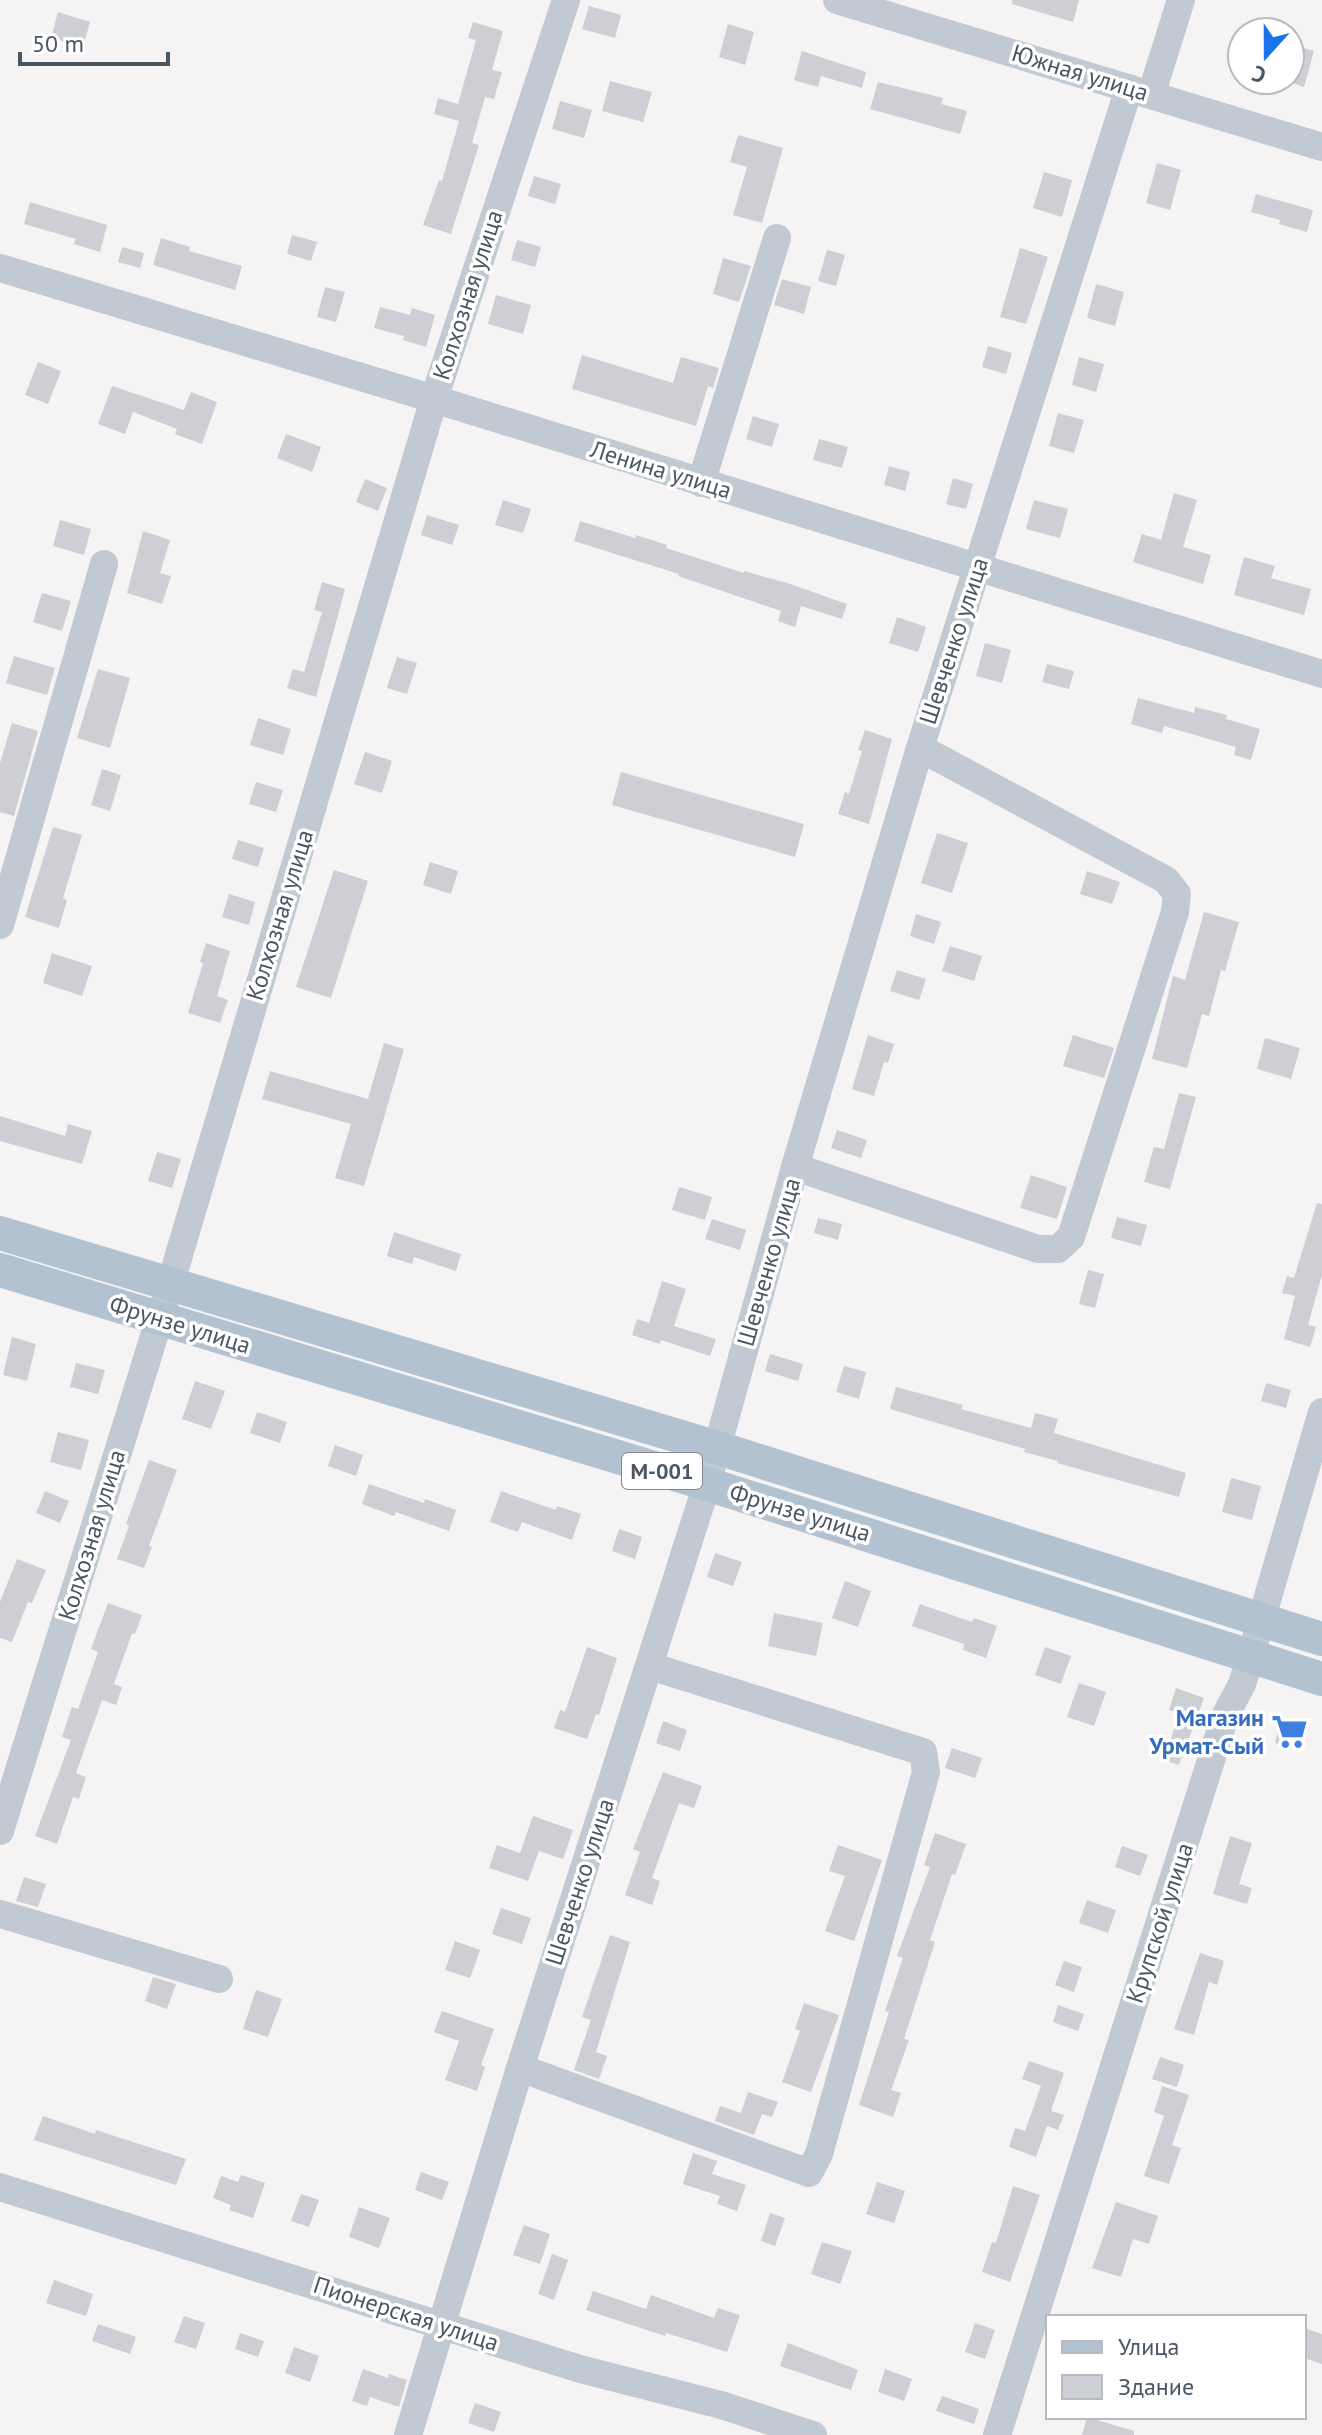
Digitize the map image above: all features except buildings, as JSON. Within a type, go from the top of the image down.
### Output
[{"type":"main road","name":"Фрунзе улица","points":[[0,1233],[718,1448],[1322,1639]]},
{"type":"main road","name":"Фрунзе улица","points":[[0,1270],[707,1484],[1322,1679]]},
{"type":"street","name":"Колхозная улица","points":[[0,1831],[160,1319],[434,399],[566,0]]},
{"type":"street","name":"Южная улица","points":[[837,0],[1322,147]]},
{"type":"street","name":"Шевченко улица","points":[[408,2435],[520,2068],[718,1448],[795,1167],[920,748],[977,569],[1140,91],[1181,0]]},
{"type":"street","points":[[701,483],[777,238]]},
{"type":"street","name":"Ленина улица","points":[[0,268],[1322,674]]},
{"type":"street","points":[[0,925],[12,836],[104,564]]},
{"type":"street","points":[[795,1167],[1038,1249],[1058,1249],[1071,1237],[1175,912],[1177,894],[1166,880],[920,748]]},
{"type":"street","name":"Крупской улица","points":[[997,2435],[1225,1716],[1242,1684],[1322,1412]]},
{"type":"street","points":[[520,2068],[809,2173],[819,2154],[926,1772],[923,1752],[650,1666]]},
{"type":"street","points":[[0,1914],[219,1979]]},
{"type":"street","name":"Пионерская улица","points":[[0,2187],[580,2369],[721,2405],[813,2435]]},
{"type":"place","name":"Магазин Урмат-Сый","points":[[1290,1732]]}]
